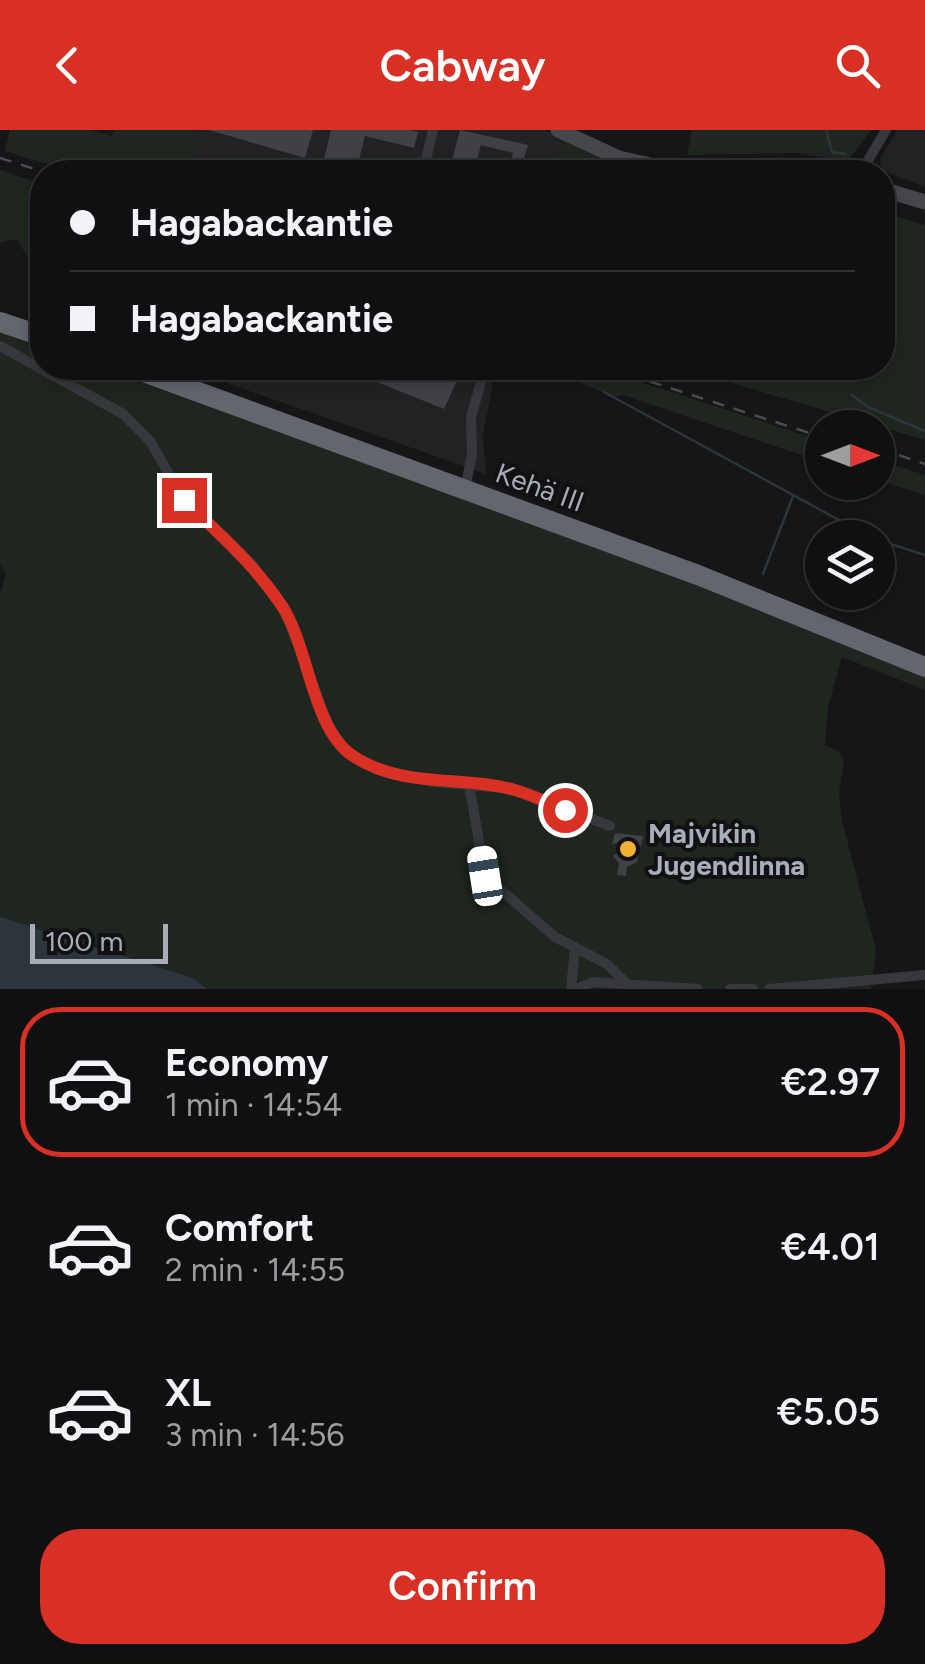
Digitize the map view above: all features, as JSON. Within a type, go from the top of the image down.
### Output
[{"type":"highway","points":[[0,322],[30,332]]},
{"type":"highway","name":"Kehä III","points":[[166,380],[825,624],[925,668]]},
{"type":"street","points":[[426,160],[434,130]]},
{"type":"street","points":[[558,130],[628,160]]},
{"type":"street","points":[[868,160],[886,130]]},
{"type":"street","points":[[895,193],[925,202]]},
{"type":"street","points":[[0,346],[30,363]]},
{"type":"street","points":[[61,380],[122,414],[150,442],[184,500],[251,563],[284,609],[330,729],[350,755],[384,771],[433,782],[514,789],[610,826]]},
{"type":"street","points":[[465,489],[470,476],[471,417],[482,380]]},
{"type":"street","points":[[470,784],[485,876],[555,937],[606,964],[628,985]]},
{"type":"street","points":[[575,949],[574,989],[593,982],[698,989]]},
{"type":"street","points":[[770,989],[925,975]]},
{"type":"street","points":[[730,989],[752,989]]},
{"type":"shaded area","points":[[10,130],[90,130],[112,136],[114,130],[200,130],[192,160],[34,160],[5,151]]},
{"type":"shaded area","points":[[192,130],[545,130],[563,139],[557,160],[184,160]]},
{"type":"shaded area","points":[[692,130],[871,130],[848,160],[799,153],[687,155]]},
{"type":"shaded area","points":[[897,130],[925,130],[925,187],[895,176],[895,160],[880,159]]},
{"type":"shaded area","points":[[563,139],[611,160],[557,160]]},
{"type":"shaded area","points":[[0,170],[30,180],[30,262],[17,239],[0,243]]},
{"type":"shaded area","points":[[895,216],[925,225],[925,440],[895,431],[895,410],[823,410],[722,380],[895,380]]},
{"type":"shaded area","points":[[0,333],[30,341],[30,380],[138,380],[750,602],[925,676],[925,690],[842,657],[828,707],[825,745],[838,751],[844,760],[839,793],[842,821],[876,950],[871,989],[0,989],[0,595],[6,573],[0,565]]},
{"type":"shaded area","points":[[218,380],[494,380],[483,435],[486,474]]},
{"type":"shaded area","points":[[573,380],[635,380],[805,435],[805,456],[623,395],[615,397]]},
{"type":"shaded area","points":[[895,465],[925,475],[925,495],[895,485]]},
{"type":"shaded area","points":[[0,917],[193,978],[207,989],[0,989]]},
{"type":"building","points":[[209,130],[313,130],[305,158]]},
{"type":"building","points":[[331,130],[418,132],[414,148],[365,136],[359,160],[324,159]]},
{"type":"building","points":[[460,130],[528,145],[524,160],[511,160],[513,153],[481,145],[477,160],[452,160]]},
{"type":"building","points":[[372,380],[457,380],[444,409]]},
{"type":"building","name":"Majvikin Jugendlinna","points":[[615,833],[643,836],[637,862],[627,867],[626,876],[617,875],[619,863],[613,856],[635,839],[612,844]]},
{"type":"waterway","points":[[826,130],[832,152],[846,154]]},
{"type":"waterway","points":[[604,392],[839,520]]},
{"type":"waterway","points":[[852,395],[868,407],[925,431]]},
{"type":"waterway","points":[[763,574],[793,496]]},
{"type":"waterway","points":[[895,545],[925,555]]},
{"type":"railway","points":[[0,158],[30,168]]},
{"type":"railway","points":[[645,380],[805,432]]},
{"type":"railway","points":[[895,454],[925,464]]},
{"type":"place","name":"Majvikin Jugendlinna","points":[[628,849]]},
{"type":"route","points":[[184,500],[251,563],[284,609],[306,658],[330,729],[350,755],[384,771],[433,782],[514,789],[565,810]]}]
